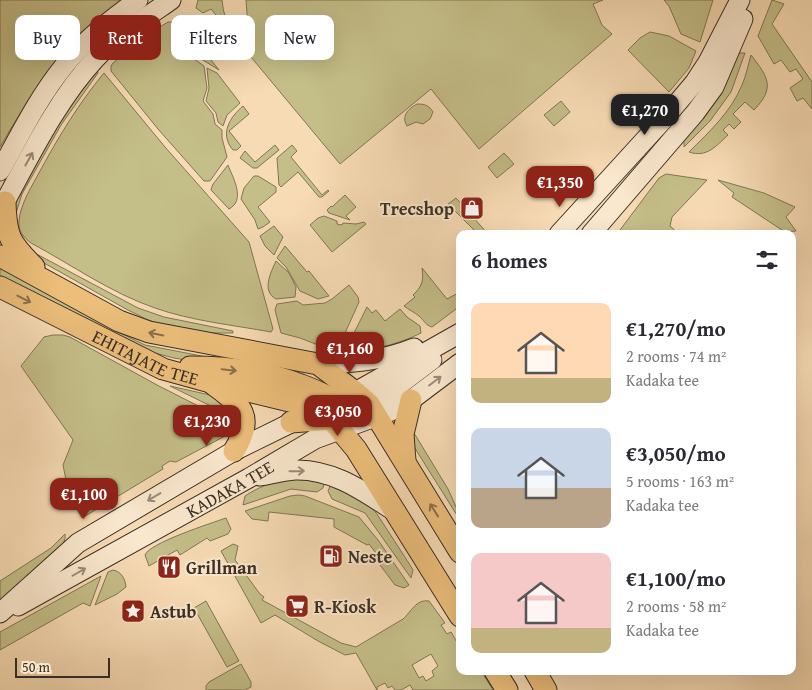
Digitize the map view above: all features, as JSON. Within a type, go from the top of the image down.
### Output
[{"type":"main road","points":[[0,171],[28,120],[64,66],[83,44],[110,20],[138,0]]},
{"type":"main road","points":[[50,284],[16,249],[10,238],[2,206],[55,114],[96,58],[122,35],[171,0]]},
{"type":"main road","points":[[563,230],[695,82],[708,62],[740,0]]},
{"type":"main road","points":[[594,230],[665,150],[714,87],[752,0]]},
{"type":"main road","points":[[663,120],[662,137],[665,150]]},
{"type":"main road","points":[[633,152],[640,160],[639,178]]},
{"type":"main road","name":"EHITAJATE TEE","points":[[0,256],[119,321],[149,332],[318,364],[349,412],[406,464],[456,545]]},
{"type":"main road","name":"EHITAJATE TEE","points":[[0,287],[163,369],[298,403],[349,412]]},
{"type":"main road","points":[[318,364],[354,363],[395,356],[456,335]]},
{"type":"main road","points":[[349,412],[395,388],[438,355],[456,337]]},
{"type":"main road","points":[[291,422],[349,412],[391,411],[411,400],[456,366]]},
{"type":"main road","points":[[163,369],[192,367],[260,374],[301,385],[349,412]]},
{"type":"main road","points":[[210,382],[234,399],[244,414],[245,424],[243,432],[234,450]]},
{"type":"main road","points":[[406,464],[403,434],[411,400]]},
{"type":"main road","name":"EHITAJATE TEE","points":[[349,412],[356,449],[456,610]]},
{"type":"main road","name":"KADAKA TEE","points":[[0,614],[38,596],[120,548],[249,478],[318,438],[349,412]]},
{"type":"main road","name":"KADAKA TEE","points":[[0,614],[78,543],[234,450],[291,422]]},
{"type":"main road","points":[[249,478],[294,470],[330,474],[357,487],[396,512]]},
{"type":"main road","points":[[498,675],[507,690]]},
{"type":"main road","points":[[537,675],[546,690]]},
{"type":"shaded area","points":[[0,0],[121,0],[102,15],[90,15],[90,26],[80,35],[80,15],[15,15],[15,60],[58,60],[33,93],[0,147]]},
{"type":"shaded area","points":[[198,0],[222,0],[225,15],[216,15],[211,9],[203,13],[196,8]]},
{"type":"shaded area","points":[[246,0],[603,0],[593,4],[602,25],[612,34],[479,149],[431,89],[340,164],[253,60],[255,60],[255,15],[247,15]]},
{"type":"shaded area","points":[[664,0],[713,0],[700,42],[681,34],[669,6]]},
{"type":"shaded area","points":[[772,0],[784,4],[772,24],[812,82],[812,109],[803,98],[797,101],[790,88],[803,79],[796,69],[790,72],[781,60],[774,64],[758,36]]},
{"type":"shaded area","points":[[171,22],[171,60],[196,60],[204,66],[207,88],[203,101],[213,114],[215,124],[222,130],[227,157],[210,181],[204,181],[158,129],[111,71],[111,66],[117,60],[161,60],[161,26]]},
{"type":"shaded area","points":[[650,32],[669,36],[696,51],[689,68],[669,92],[628,50],[640,38]]},
{"type":"shaded area","points":[[738,53],[745,53],[731,92],[710,121],[684,147],[684,139]]},
{"type":"shaded area","points":[[751,55],[762,70],[767,83],[767,89],[761,102],[754,110],[745,102],[733,114],[741,122],[734,129],[729,124],[723,130],[728,135],[711,150],[701,153],[689,152],[719,121],[732,104],[743,82]]},
{"type":"shaded area","points":[[203,60],[211,60],[219,70]]},
{"type":"shaded area","points":[[207,68],[217,73],[240,103],[227,115],[223,126],[218,122],[216,113],[206,101],[209,88]]},
{"type":"shaded area","points":[[97,70],[98,73],[61,125],[22,194],[16,213],[15,203],[42,151],[63,117]]},
{"type":"shaded area","points":[[104,73],[165,147],[249,242],[273,329],[271,332],[183,316],[139,302],[107,287],[31,243],[22,233],[19,227],[20,214],[30,189],[54,145],[86,96]]},
{"type":"shaded area","points":[[561,101],[570,112],[554,126],[544,115]]},
{"type":"shaded area","points":[[417,104],[426,105],[430,108],[433,112],[430,119],[423,124],[416,122],[407,126],[405,122],[406,113]]},
{"type":"shaded area","points":[[243,106],[249,114],[229,131],[241,146],[237,150],[233,150],[227,138],[228,126],[234,115]]},
{"type":"shaded area","points":[[275,145],[279,150],[257,168],[253,168],[240,158],[245,151],[255,162]]},
{"type":"shaded area","points":[[292,145],[297,151],[291,157],[322,195],[329,191],[322,197],[319,197],[298,172],[281,187],[279,185],[277,158]]},
{"type":"shaded area","points":[[504,153],[514,164],[497,178],[488,167]]},
{"type":"shaded area","points":[[228,165],[237,188],[237,200],[229,209],[211,190],[213,184]]},
{"type":"shaded area","points":[[666,174],[707,180],[672,217],[670,226],[674,230],[620,230],[659,178]]},
{"type":"shaded area","points":[[254,176],[258,176],[276,187],[276,192],[258,207],[270,222],[258,229],[255,220],[241,199],[244,188]]},
{"type":"shaded area","points":[[718,180],[764,193],[795,207],[786,217],[795,230],[782,230],[732,197],[734,193]]},
{"type":"shaded area","points":[[345,195],[356,207],[346,216],[350,220],[329,213],[327,210]]},
{"type":"shaded area","points":[[456,198],[484,230],[474,230],[448,204]]},
{"type":"shaded area","points":[[324,216],[342,225],[343,223],[356,224],[364,222],[366,224],[332,252],[310,225],[318,218]]},
{"type":"shaded area","points":[[274,226],[283,237],[274,255],[265,246],[260,236]]},
{"type":"shaded area","points":[[285,246],[307,272],[309,271],[329,296],[318,299],[300,291],[286,267],[277,258]]},
{"type":"shaded area","points":[[29,250],[138,308],[164,317],[233,331],[233,333],[208,333],[163,325],[148,320],[37,259]]},
{"type":"shaded area","points":[[276,261],[289,273],[296,287],[295,297],[276,299],[271,296],[268,281]]},
{"type":"shaded area","points":[[0,266],[118,332],[145,345],[310,377],[309,381],[174,358],[151,352],[0,277]]},
{"type":"shaded area","points":[[422,268],[447,299],[456,294],[456,309],[432,327],[404,306],[415,297],[413,295],[420,286],[423,276]]},
{"type":"shaded area","points":[[349,285],[358,297],[359,302],[336,349],[326,348],[281,333],[275,310],[277,304],[297,301],[303,305],[325,303]]},
{"type":"shaded area","points":[[367,307],[372,313],[376,310],[385,321],[400,309],[407,317],[420,326],[421,333],[391,345],[359,351],[352,346],[351,339]]},
{"type":"shaded area","points":[[53,335],[70,337],[214,414],[225,422],[227,435],[176,462],[170,461],[162,466],[163,469],[82,518],[69,495],[63,465],[73,440],[21,366],[44,337]]},
{"type":"shaded area","points":[[170,386],[219,397],[235,411],[236,430],[226,416],[217,409]]},
{"type":"shaded area","points":[[411,428],[448,489],[456,507],[456,514],[416,450]]},
{"type":"shaded area","points":[[286,479],[325,480],[323,488],[317,492],[291,489],[243,505],[245,496],[259,488]]},
{"type":"shaded area","points":[[332,482],[364,499],[377,514],[413,570],[411,578],[365,513],[332,499],[328,491]]},
{"type":"shaded area","points":[[299,495],[359,517],[378,540],[409,585],[404,588],[395,585],[380,565],[383,562],[369,544],[367,545],[334,527],[334,519],[269,512],[268,521],[252,519],[245,511],[290,496]]},
{"type":"shaded area","points":[[226,518],[231,529],[228,534],[210,541],[207,538],[180,555],[177,550],[149,566],[145,555],[157,545]]},
{"type":"shaded area","points":[[65,534],[64,542],[59,549],[0,600],[0,581],[51,548]]},
{"type":"shaded area","points":[[233,544],[238,546],[235,560],[264,597],[262,600],[341,643],[356,647],[403,619],[417,604],[429,601],[445,623],[441,625],[447,634],[451,632],[456,641],[456,675],[484,675],[493,690],[413,690],[410,685],[401,690],[395,690],[392,686],[388,688],[385,683],[377,687],[377,690],[356,653],[345,655],[275,615],[261,623],[221,551]],"holes":[[[431,654],[438,666],[432,671],[434,676],[426,681],[423,676],[419,678],[412,665]]]},
{"type":"shaded area","points":[[113,570],[119,572],[125,581],[126,587],[117,594],[95,605],[108,572]]},
{"type":"shaded area","points":[[101,576],[90,606],[83,603],[0,650],[0,632]]},
{"type":"shaded area","points":[[206,601],[239,661],[227,667],[194,608]]},
{"type":"shaded area","points":[[241,664],[251,682],[251,687],[245,690],[206,690],[209,682]]},
{"type":"place","name":"Trecshop","points":[[472,208]]},
{"type":"place","name":"Neste","points":[[331,556]]},
{"type":"place","name":"Grillman","points":[[169,567]]},
{"type":"place","name":"R-Kiosk","points":[[297,606]]},
{"type":"place","name":"Astub","points":[[133,611]]}]
